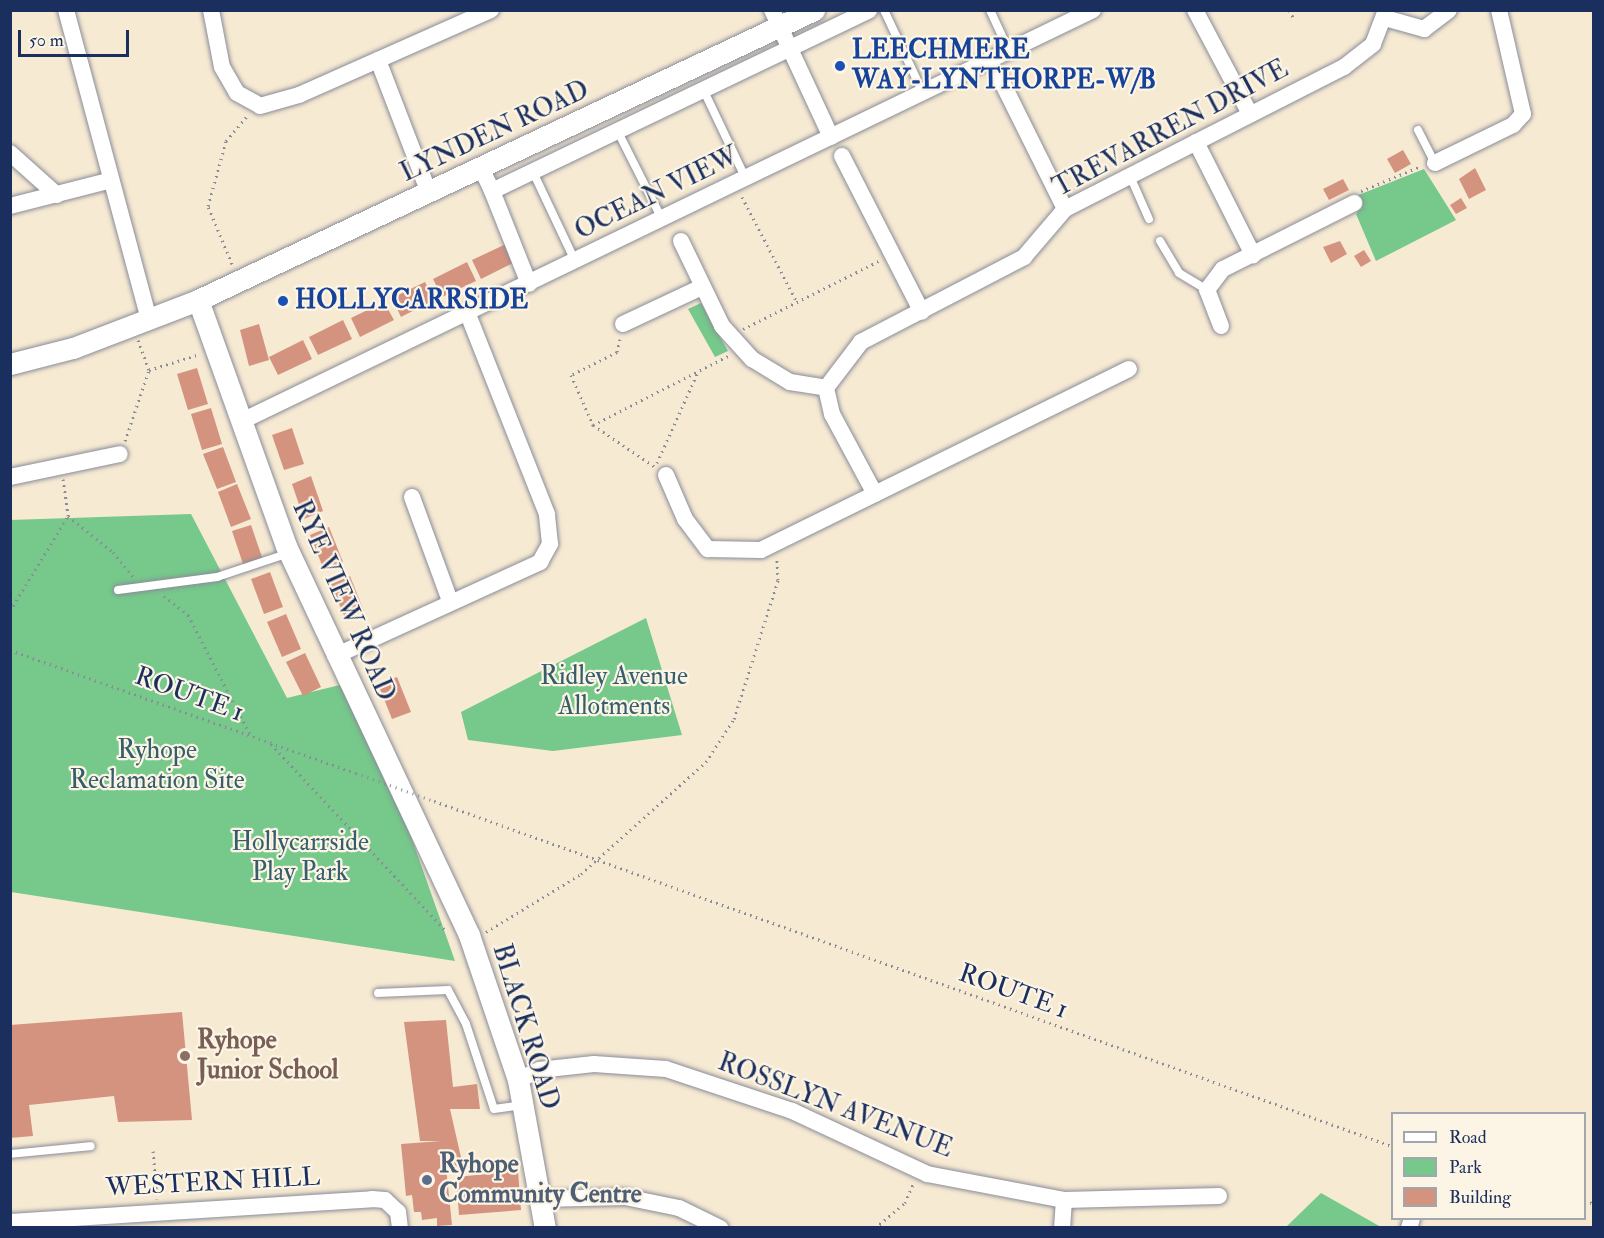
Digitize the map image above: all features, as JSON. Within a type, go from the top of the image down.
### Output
[{"type":"street","points":[[66,10],[111,180],[141,323]]},
{"type":"street","points":[[211,10],[222,67],[237,93],[257,104],[299,95],[491,10]]},
{"type":"street","name":"LYNDEN ROAD","points":[[10,364],[141,323],[198,300],[481,168],[776,19],[814,10]]},
{"type":"street","points":[[492,191],[703,89],[790,50],[869,10]]},
{"type":"street","name":"OCEAN VIEW","points":[[242,421],[468,314],[1093,10]]},
{"type":"street","points":[[1196,10],[1250,114]]},
{"type":"street","points":[[1385,14],[1424,29],[1449,10]]},
{"type":"street","points":[[1435,163],[1513,125],[1522,114],[1499,10]]},
{"type":"street","name":"TREVARREN DRIVE","points":[[826,388],[861,342],[1024,257],[1065,209],[1344,67],[1373,44],[1385,14]]},
{"type":"street","points":[[776,19],[831,137]]},
{"type":"street","points":[[378,60],[429,193]]},
{"type":"street","points":[[1000,78],[1065,209]]},
{"type":"street","points":[[1196,142],[1253,255]]},
{"type":"street","points":[[10,153],[57,195]]},
{"type":"street","points":[[842,156],[922,312]]},
{"type":"street","points":[[481,168],[529,284]]},
{"type":"street","points":[[10,206],[111,180]]},
{"type":"street","points":[[1221,326],[1207,290],[1223,269],[1354,203]]},
{"type":"street","points":[[681,240],[702,287],[730,335],[742,348],[790,382],[826,388],[832,414],[875,494]]},
{"type":"street","points":[[623,324],[702,287]]},
{"type":"street","name":"RYE VIEW ROAD","points":[[198,300],[289,553],[335,656],[460,914]]},
{"type":"street","points":[[335,656],[450,601],[540,562],[550,544],[547,514],[468,314]]},
{"type":"street","points":[[661,471],[685,519],[708,549],[761,550],[1129,369]]},
{"type":"street","points":[[10,477],[62,468],[120,454]]},
{"type":"street","points":[[412,497],[450,601]]},
{"type":"street","name":"BLACK ROAD","points":[[460,914],[462,939],[518,1080],[546,1227]]},
{"type":"street","name":"ROSSLYN AVENUE","points":[[518,1080],[539,1070],[594,1064],[666,1069],[792,1111],[920,1171],[1065,1200],[1219,1196]]},
{"type":"street","points":[[541,1199],[625,1197],[679,1208],[720,1227]]},
{"type":"street","name":"WESTERN HILL","points":[[10,1222],[386,1200],[398,1212],[400,1227]]},
{"type":"street","points":[[1062,1227],[1065,1200]]},
{"type":"lane","points":[[884,10],[923,93]]},
{"type":"lane","points":[[990,10],[1009,51]]},
{"type":"lane","points":[[703,89],[740,182]]},
{"type":"lane","points":[[617,130],[662,219]]},
{"type":"lane","points":[[1418,130],[1435,163]]},
{"type":"lane","points":[[533,172],[575,262]]},
{"type":"lane","points":[[1130,176],[1149,219]]},
{"type":"lane","points":[[1160,241],[1179,273],[1207,290]]},
{"type":"lane","points":[[118,590],[217,577],[289,553]]},
{"type":"lane","points":[[378,993],[448,990],[466,1024],[494,1108],[523,1105]]},
{"type":"lane","points":[[10,1154],[91,1146]]},
{"type":"path","points":[[1289,10],[1293,17]]},
{"type":"path","points":[[240,281],[208,206],[226,141],[257,104]]},
{"type":"path","points":[[1354,203],[1351,196],[1435,163]]},
{"type":"path","points":[[740,182],[797,302]]},
{"type":"path","points":[[730,335],[892,254]]},
{"type":"path","points":[[120,454],[149,370],[141,323]]},
{"type":"path","points":[[623,324],[617,352],[571,375],[593,425],[661,471],[698,372]]},
{"type":"path","points":[[593,425],[742,348]]},
{"type":"path","points":[[149,370],[216,349]]},
{"type":"path","points":[[10,611],[68,516],[62,468]]},
{"type":"path","points":[[68,516],[113,552],[141,587]]},
{"type":"path","points":[[270,742],[462,939],[597,859],[706,762],[734,719],[778,580],[777,542]]},
{"type":"path","points":[[151,586],[188,615],[251,736]]},
{"type":"path","name":"ROUTE 1","points":[[10,651],[624,868],[1391,1146]]},
{"type":"path","points":[[153,1151],[158,1212]]},
{"type":"path","points":[[875,1227],[905,1203],[920,1171]]},
{"type":"green space","points":[[1424,169],[1456,220],[1376,261],[1356,214],[1361,207],[1356,196]]},
{"type":"green space","points":[[701,303],[728,351],[715,357],[688,309]]},
{"type":"green space","name":"Ryhope Reclamation Site","points":[[191,514],[287,698],[348,683],[378,743],[455,961],[11,892],[10,520]]},
{"type":"green space","name":"Ridley Avenue Allotments","points":[[646,618],[682,735],[553,751],[468,740],[461,712]]},
{"type":"green space","points":[[1321,1193],[1381,1227],[1286,1227]]},
{"type":"building","points":[[1403,150],[1411,164],[1395,173],[1387,159]]},
{"type":"building","points":[[1475,168],[1486,190],[1469,199],[1459,179]]},
{"type":"building","points":[[1343,179],[1349,190],[1329,200],[1323,189]]},
{"type":"building","points":[[1461,198],[1467,208],[1456,214],[1450,205]]},
{"type":"building","points":[[1340,241],[1347,254],[1331,263],[1323,247]]},
{"type":"building","points":[[506,244],[515,262],[481,279],[472,260]]},
{"type":"building","points":[[1364,250],[1371,261],[1361,267],[1354,256]]},
{"type":"building","points":[[467,262],[476,281],[442,297],[433,279]]},
{"type":"building","points":[[425,282],[434,300],[401,317],[392,298]]},
{"type":"building","points":[[384,302],[394,320],[360,337],[351,318]]},
{"type":"building","points":[[343,320],[352,339],[318,355],[309,337]]},
{"type":"building","points":[[259,324],[269,360],[249,366],[240,330]]},
{"type":"building","points":[[303,340],[312,359],[278,375],[269,357]]},
{"type":"building","points":[[197,368],[208,404],[188,410],[177,374]]},
{"type":"building","points":[[211,408],[222,444],[202,450],[191,414]]},
{"type":"building","points":[[292,428],[304,464],[284,470],[272,435]]},
{"type":"building","points":[[223,447],[236,482],[217,489],[203,454]]},
{"type":"building","points":[[311,476],[323,511],[304,519],[292,484]]},
{"type":"building","points":[[237,484],[251,519],[231,527],[218,492]]},
{"type":"building","points":[[251,525],[263,560],[244,567],[232,531]]},
{"type":"building","points":[[329,527],[343,562],[324,570],[310,535]]},
{"type":"building","points":[[270,572],[283,607],[264,614],[251,579]]},
{"type":"building","points":[[350,576],[364,611],[345,618],[331,584]]},
{"type":"building","points":[[286,614],[301,649],[282,657],[267,622]]},
{"type":"building","points":[[305,653],[321,687],[303,696],[286,662]]},
{"type":"building","points":[[397,677],[411,712],[392,719],[378,684]]},
{"type":"building","points":[[182,1012],[192,1120],[118,1122],[114,1096],[29,1105],[33,1136],[10,1138],[10,1025]]},
{"type":"building","points":[[446,1020],[453,1087],[477,1084],[480,1109],[450,1109],[463,1166],[446,1167],[452,1225],[437,1226],[437,1218],[422,1220],[421,1212],[414,1212],[412,1195],[406,1196],[401,1144],[441,1141],[420,1141],[404,1022]]},
{"type":"building","points":[[518,1171],[521,1210],[459,1215],[456,1177]]},
{"type":"place","name":"LEECHMERE WAY-LYNTHORPE-W/B","points":[[840,66]]},
{"type":"place","name":"HOLLYCARRSIDE","points":[[283,301]]},
{"type":"place","name":"Ryhope Junior School","points":[[185,1056]]},
{"type":"place","name":"Ryhope Community Centre","points":[[427,1180]]},
{"type":"park label","name":"Hollycarrside Play Park","points":[[300,858]]}]
